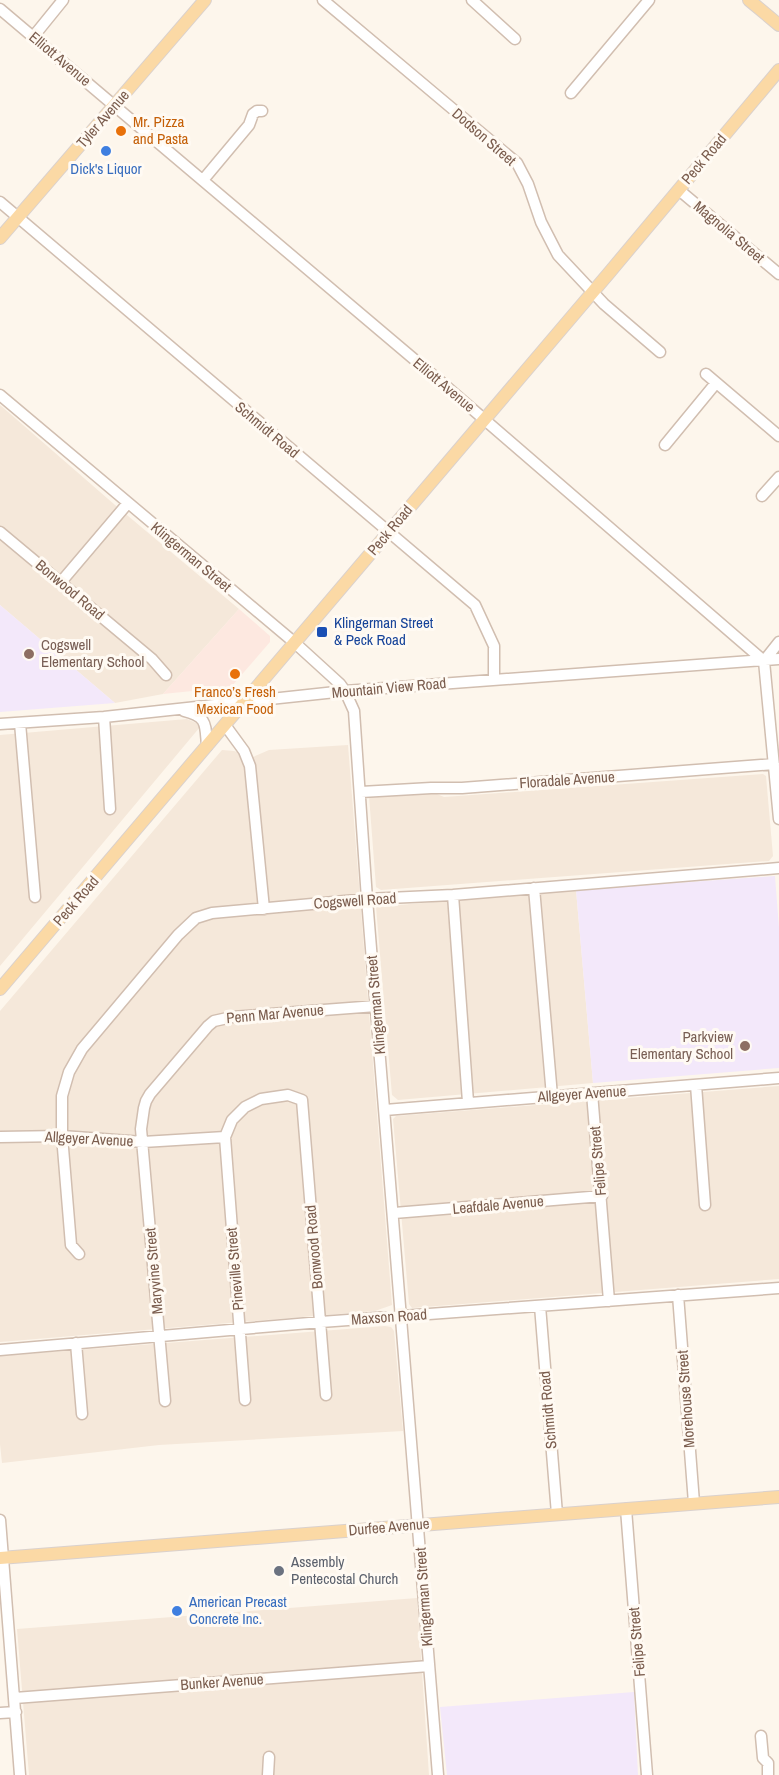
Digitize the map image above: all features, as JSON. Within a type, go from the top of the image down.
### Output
[{"type":"main road","name":"Tyler Avenue","points":[[0,238],[205,0]]},
{"type":"main road","points":[[749,0],[779,25]]},
{"type":"main road","name":"Peck Road","points":[[0,989],[779,70]]},
{"type":"main road","name":"Durfee Avenue","points":[[1,1558],[779,1497]]},
{"type":"street","points":[[33,37],[63,0]]},
{"type":"street","name":"Dodson Street","points":[[323,0],[517,163],[528,184],[541,222],[558,255],[604,304],[660,352]]},
{"type":"street","points":[[472,0],[515,39]]},
{"type":"street","points":[[572,93],[649,0]]},
{"type":"street","name":"Elliott Avenue","points":[[0,9],[484,419],[765,661]]},
{"type":"street","points":[[203,180],[249,125],[254,114],[262,111]]},
{"type":"street","name":"Magnolia Street","points":[[679,190],[777,267]]},
{"type":"street","name":"Schmidt Road","points":[[0,202],[475,605],[494,646],[494,679]]},
{"type":"street","points":[[706,374],[779,436]]},
{"type":"street","points":[[665,445],[716,383]]},
{"type":"street","name":"Klingerman Street","points":[[0,395],[295,643],[333,677],[345,691],[354,711],[367,899],[438,1775]]},
{"type":"street","points":[[762,496],[779,477]]},
{"type":"street","points":[[61,582],[128,503]]},
{"type":"street","name":"Bonwood Road","points":[[0,532],[152,659],[166,675]]},
{"type":"street","points":[[779,642],[765,661],[779,819]]},
{"type":"street","name":"Mountain View Road","points":[[0,724],[104,717],[345,691],[779,659]]},
{"type":"street","points":[[172,709],[202,718],[205,723],[207,746]]},
{"type":"street","points":[[104,717],[110,809]]},
{"type":"street","points":[[20,723],[35,897]]},
{"type":"street","points":[[225,725],[244,751],[250,766],[264,909]]},
{"type":"street","name":"Floradale Avenue","points":[[361,792],[462,788],[774,764]]},
{"type":"street","name":"Cogswell Road","points":[[79,1254],[71,1245],[62,1136],[62,1095],[69,1072],[82,1049],[178,935],[196,918],[204,915],[367,899],[453,895],[779,868]]},
{"type":"street","points":[[534,888],[552,1096]]},
{"type":"street","points":[[453,895],[468,1102]]},
{"type":"street","name":"Penn Mar Avenue","points":[[143,1142],[141,1129],[146,1101],[214,1021],[232,1017],[376,1006]]},
{"type":"street","name":"Allgeyer Avenue","points":[[385,1110],[779,1078]]},
{"type":"street","points":[[696,1085],[705,1205]]},
{"type":"street","name":"Felipe Street","points":[[592,1093],[609,1301]]},
{"type":"street","name":"Bonwood Road","points":[[225,1137],[232,1120],[245,1107],[261,1099],[288,1095],[302,1100],[326,1395]]},
{"type":"street","name":"Allgeyer Avenue","points":[[0,1137],[62,1136],[143,1142],[225,1137]]},
{"type":"street","name":"Pineville Street","points":[[225,1137],[245,1400]]},
{"type":"street","name":"Maryvine Street","points":[[143,1142],[165,1401]]},
{"type":"street","name":"Leafdale Avenue","points":[[394,1213],[602,1196]]},
{"type":"street","name":"Maxson Road","points":[[0,1350],[321,1322],[779,1288]]},
{"type":"street","name":"Morehouse Street","points":[[678,1295],[694,1503]]},
{"type":"street","name":"Schmidt Road","points":[[540,1306],[557,1514]]},
{"type":"street","points":[[76,1343],[82,1414]]},
{"type":"street","name":"Felipe Street","points":[[626,1509],[647,1775]]},
{"type":"street","points":[[0,1520],[1,1558],[20,1775]]},
{"type":"street","name":"Bunker Avenue","points":[[15,1698],[429,1666]]},
{"type":"street","points":[[0,1713],[16,1712]]},
{"type":"street","points":[[761,1736],[763,1758],[768,1763],[768,1775]]},
{"type":"street","points":[[268,1775],[269,1757]]},
{"type":"shaded area","points":[[0,405],[239,609],[163,694],[115,703],[0,605]]},
{"type":"shaded area","name":"Cogswell Elementary School","points":[[0,605],[115,703],[0,712]]},
{"type":"shaded area","points":[[239,609],[270,636],[270,642],[231,687],[163,694]]},
{"type":"shaded area","points":[[187,719],[200,727],[0,966],[0,735]]},
{"type":"shaded area","points":[[348,745],[392,1305],[375,1311],[0,1342],[0,1011],[222,750],[253,757],[269,750]]},
{"type":"shaded area","points":[[763,774],[766,776],[773,856],[769,861],[381,890],[376,887],[369,796],[430,791],[444,797]]},
{"type":"shaded area","points":[[775,876],[779,928],[779,1068],[593,1083],[576,890]]},
{"type":"shaded area","points":[[576,890],[593,1083],[398,1100],[392,1095],[376,907]]},
{"type":"shaded area","points":[[779,1086],[779,1279],[412,1308],[409,1304],[393,1119],[396,1116]]},
{"type":"shaded area","points":[[391,1327],[394,1331],[403,1431],[159,1445],[2,1463],[0,1356]]},
{"type":"shaded area","points":[[417,1598],[429,1775],[29,1775],[17,1629]]},
{"type":"shaded area","points":[[634,1692],[638,1775],[447,1775],[440,1707]]},
{"type":"place","name":"Mr. Pizza and Pasta","points":[[121,131]]},
{"type":"place","name":"Dick's Liquor","points":[[106,151]]},
{"type":"place","name":"Klingerman Street & Peck Road","points":[[322,632]]},
{"type":"place","name":"Cogswell Elementary School","points":[[29,654]]},
{"type":"place","name":"Franco’s Fresh Mexican Food","points":[[235,674]]},
{"type":"place","name":"Parkview Elementary School","points":[[745,1046]]},
{"type":"place","name":"Assembly Pentecostal Church","points":[[279,1571]]},
{"type":"place","name":"American Precast Concrete Inc.","points":[[177,1611]]}]
